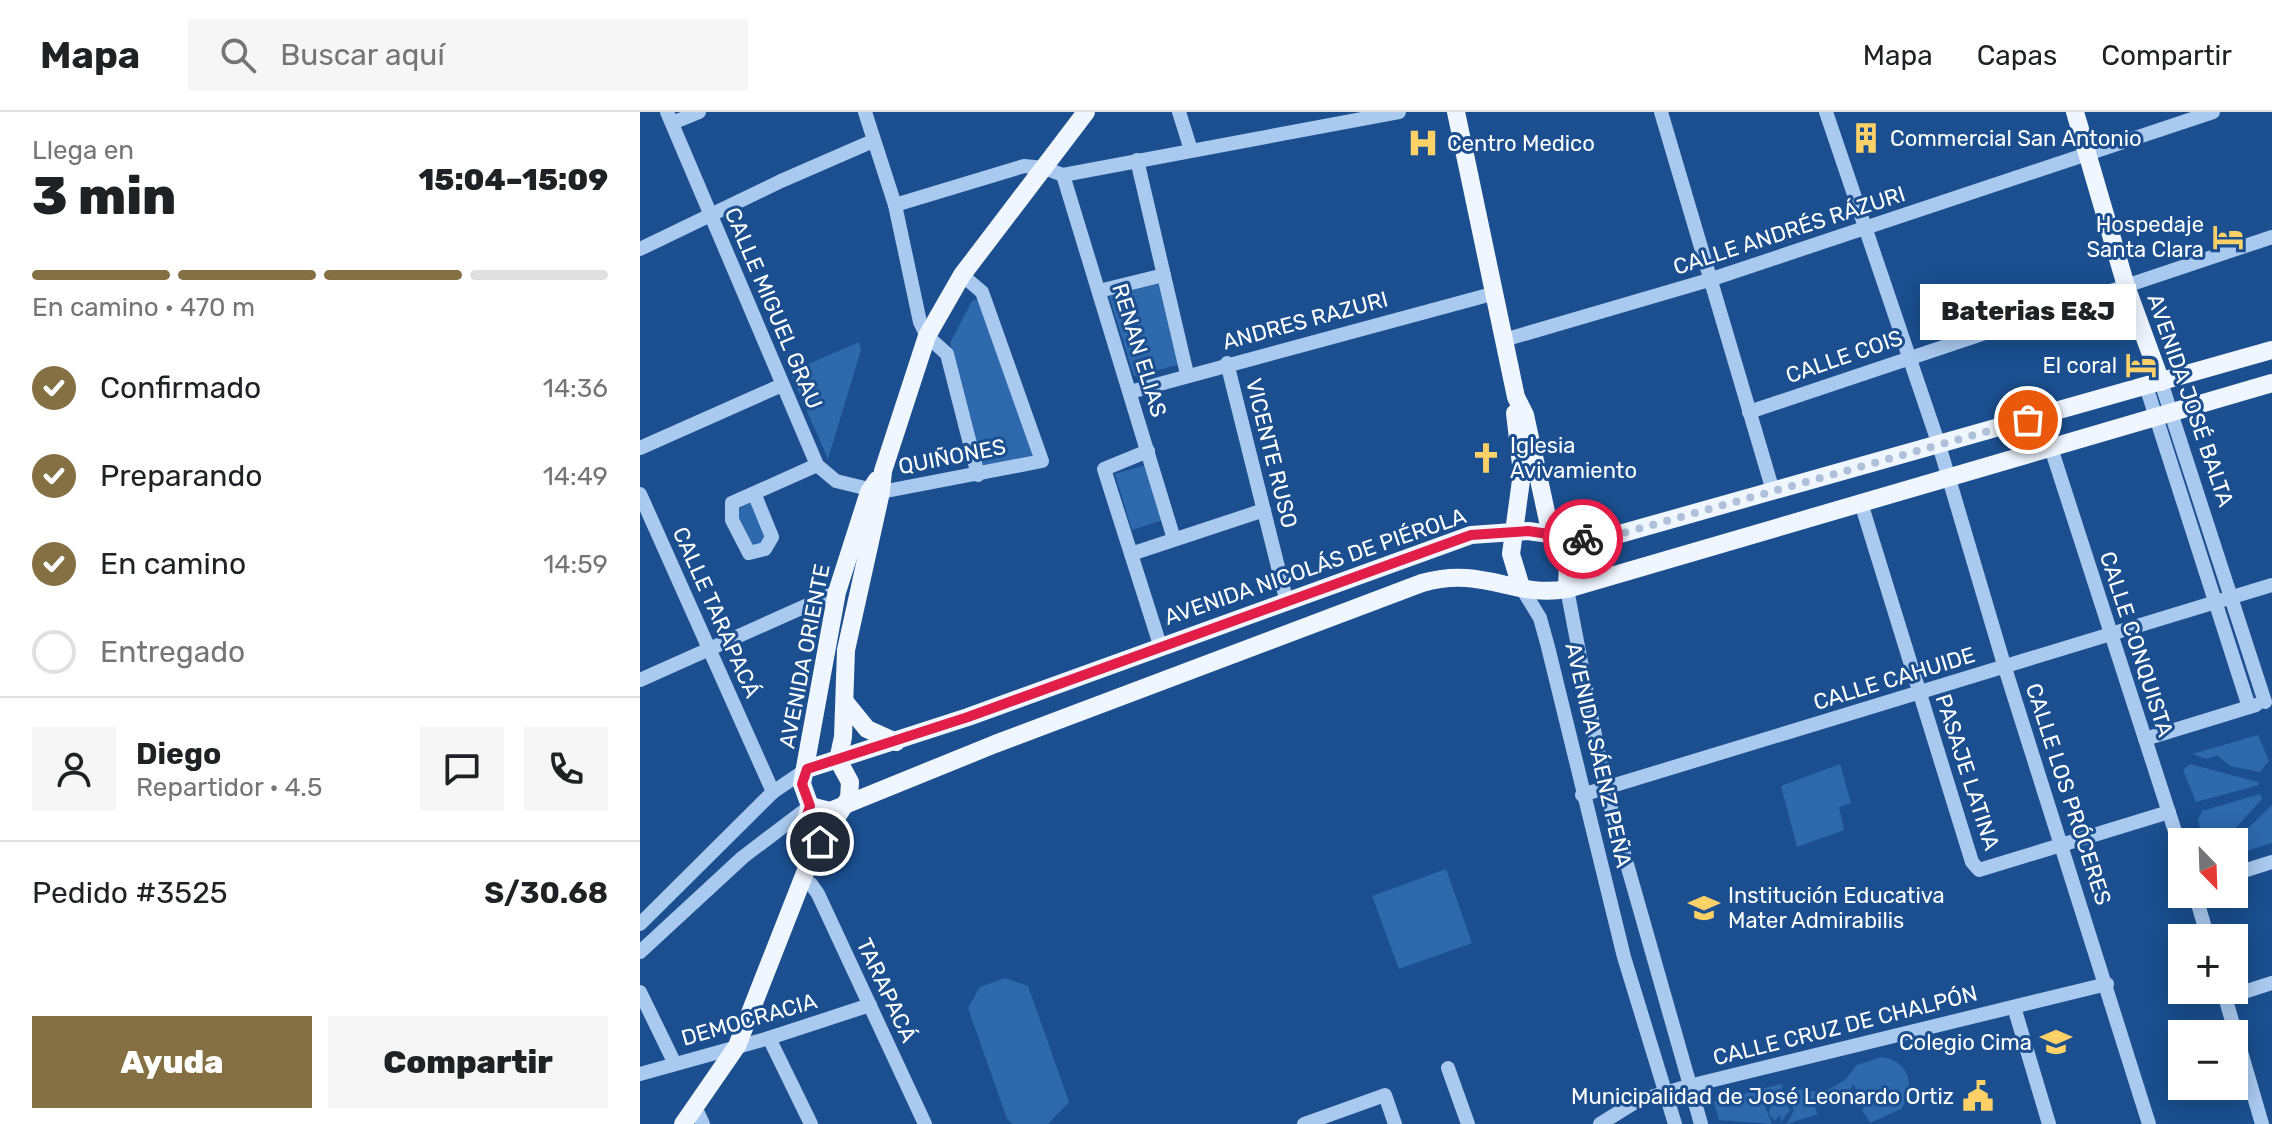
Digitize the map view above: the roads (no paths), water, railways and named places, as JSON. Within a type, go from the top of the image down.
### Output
[{"type":"main road","name":"AVENIDA ORIENTE","points":[[812,855],[803,828],[810,806],[802,784],[837,592],[883,471],[927,336],[962,275],[1086,112]]},
{"type":"main road","name":"AVENIDA SÁENZ PEÑA","points":[[1456,112],[1516,397],[1525,415],[1555,536],[1568,562],[1567,589]]},
{"type":"main road","name":"AVENIDA JOSÉ BALTA","points":[[2075,112],[2154,384]]},
{"type":"main road","name":"AVENIDA NICOLÁS DE PIÉROLA","points":[[807,769],[896,742],[1286,599],[1471,535],[1515,532],[1609,537],[2272,350]]},
{"type":"main road","points":[[810,806],[830,811],[1422,583],[1465,575],[1521,587],[1567,589],[2272,383]]},
{"type":"main road","name":"AVENIDA SÁENZ PEÑA","points":[[1516,397],[1514,419],[1522,473],[1511,554],[1521,587]]},
{"type":"main road","name":"AVENIDA ORIENTE","points":[[846,803],[850,782],[838,760],[845,702],[846,650],[875,492]]},
{"type":"main road","points":[[845,702],[867,729],[896,742]]},
{"type":"main road","points":[[683,1124],[699,1116],[737,1046],[812,855],[846,803]]},
{"type":"street","points":[[669,118],[699,112]]},
{"type":"street","points":[[865,112],[895,205],[906,273],[927,336],[947,354],[978,475]]},
{"type":"street","points":[[1179,112],[1191,150]]},
{"type":"street","points":[[895,205],[1024,166],[1044,168],[1063,175],[1399,112]]},
{"type":"street","points":[[1661,112],[1773,491]]},
{"type":"street","name":"CALLE LOS PRÓCERES","points":[[1826,112],[1906,357],[1939,445],[2005,668],[2149,1124]]},
{"type":"street","name":"CALLE ANDRÉS RÁZURI","points":[[1504,340],[1709,280],[2213,112]]},
{"type":"street","name":"CALLE MIGUEL GRAU","points":[[669,118],[817,465]]},
{"type":"street","points":[[640,249],[873,141]]},
{"type":"street","points":[[1137,160],[1187,374]]},
{"type":"street","name":"RENAN ELIAS","points":[[1063,175],[1174,539]]},
{"type":"street","name":"CALLE COIS","points":[[1749,412],[2272,237]]},
{"type":"street","name":"QUIÑONES","points":[[875,492],[1042,461],[982,292],[962,275]]},
{"type":"street","points":[[1099,291],[1164,275]]},
{"type":"street","name":"ANDRES RAZURI","points":[[1130,392],[1227,363],[1492,294]]},
{"type":"street","name":"VICENTE RUSO","points":[[1227,363],[1286,599]]},
{"type":"street","name":"AVENIDA JOSÉ BALTA","points":[[2154,384],[2225,599],[2268,701]]},
{"type":"street","points":[[640,448],[782,385]]},
{"type":"street","name":"CALLE CONQUISTA","points":[[2051,448],[2109,635],[2174,828]]},
{"type":"street","points":[[1148,451],[1104,469],[1160,645]]},
{"type":"street","points":[[754,493],[817,465],[836,481],[875,492]]},
{"type":"street","name":"CALLE TARAPACÁ","points":[[640,494],[773,792]]},
{"type":"street","name":"PASAJE LATINA","points":[[1861,503],[1972,862],[1979,870],[2062,845]]},
{"type":"street","points":[[1131,554],[1264,510]]},
{"type":"street","name":"CALLE CAHUIDE","points":[[1582,795],[2272,585]]},
{"type":"street","name":"AVENIDA SÁENZ PEÑA","points":[[1521,587],[1540,618],[1624,957],[1675,1124]]},
{"type":"street","name":"AVENIDA SÁENZ PEÑA","points":[[1567,589],[1605,787],[1701,1124]]},
{"type":"street","points":[[640,680],[837,592]]},
{"type":"street","name":"AVENIDA JOSÉ BALTA","points":[[2225,599],[2249,707]]},
{"type":"street","points":[[2145,739],[2268,701]]},
{"type":"street","name":"AVENIDA NICOLÁS DE PIÉROLA","points":[[640,924],[773,792],[807,769]]},
{"type":"street","points":[[640,952],[743,857],[810,806]]},
{"type":"street","points":[[2062,845],[2169,812]]},
{"type":"street","points":[[2248,870],[2272,862]]},
{"type":"street","name":"TARAPACÁ","points":[[802,880],[811,884],[818,894],[925,1124]]},
{"type":"street","points":[[2248,988],[2272,983]]},
{"type":"street","name":"CALLE CRUZ DE CHALPÓN","points":[[1600,1124],[1637,1101],[1689,1086],[2107,984]]},
{"type":"street","points":[[640,992],[675,1064]]},
{"type":"street","points":[[2227,1004],[2262,1124]]},
{"type":"street","name":"DEMOCRACIA","points":[[640,1074],[769,1038],[870,1005]]},
{"type":"street","points":[[2014,1007],[2049,1124]]},
{"type":"street","points":[[769,1038],[811,1124]]},
{"type":"street","points":[[1448,1068],[1468,1124]]},
{"type":"street","points":[[1304,1124],[1385,1095],[1395,1124]]},
{"type":"place","name":"Commercial San Antonio","points":[[1866,138]]},
{"type":"place","name":"Centro Medico","points":[[1423,143]]},
{"type":"place","name":"Hospedaje Santa Clara","points":[[2228,237]]},
{"type":"place","name":"El coral","points":[[2141,365]]},
{"type":"place","name":"Baterias E&J","points":[[2028,420]]},
{"type":"place","name":"Iglesia Avivamiento","points":[[1486,458]]},
{"type":"place","name":"Institución Educativa Mater Admirabilis","points":[[1704,908]]},
{"type":"place","name":"Colegio Cima","points":[[2056,1042]]},
{"type":"place","name":"Municipalidad de José Leonardo Ortiz","points":[[1978,1096]]}]
